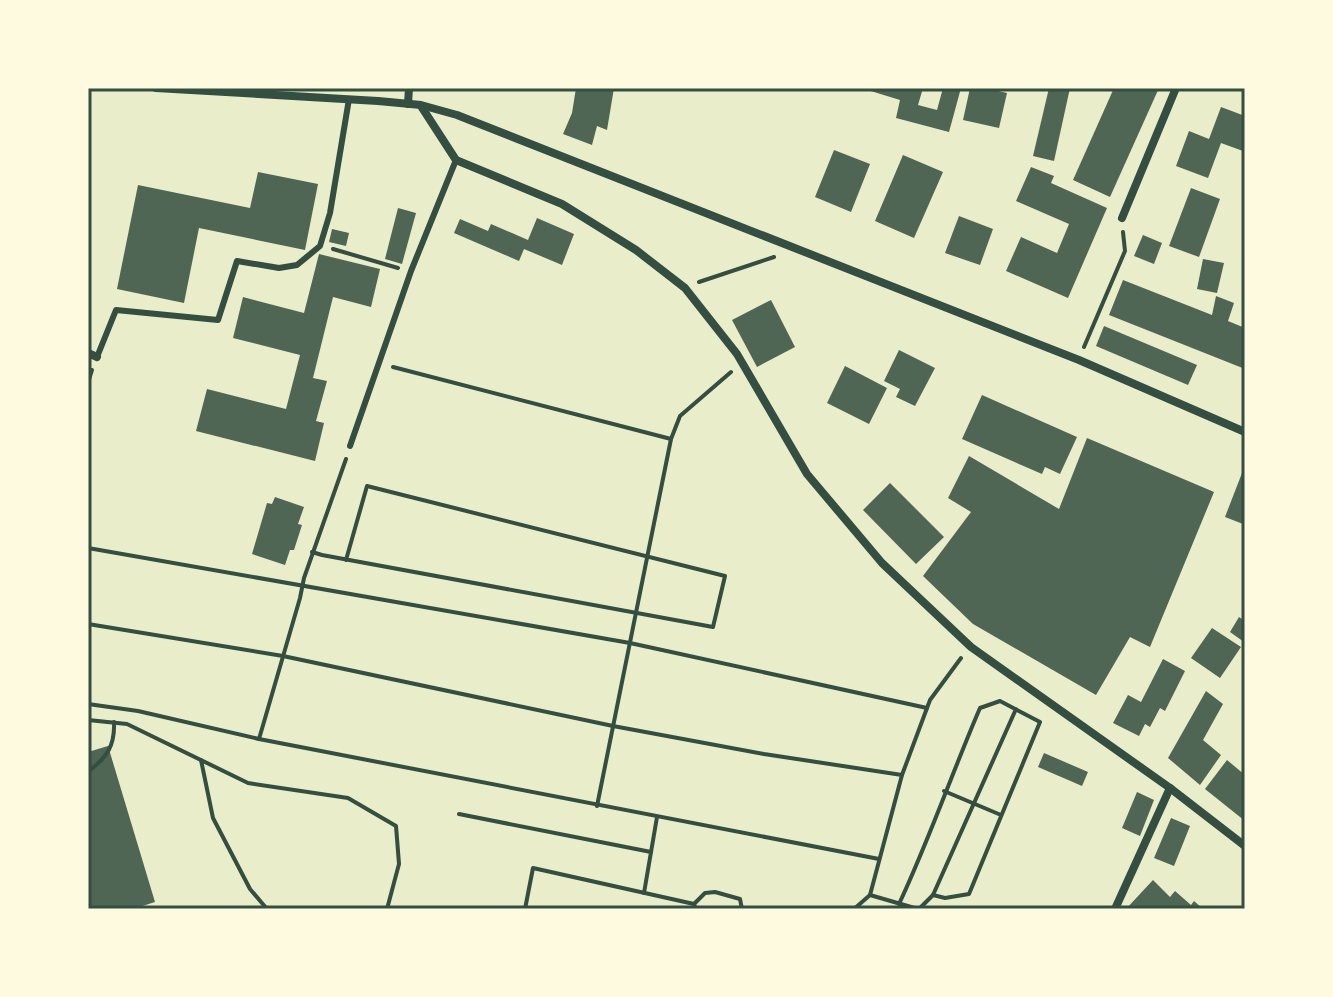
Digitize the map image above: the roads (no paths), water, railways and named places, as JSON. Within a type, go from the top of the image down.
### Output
[{"type":"street","points":[[156,88],[421,105],[457,115],[1079,360],[1245,432]]},
{"type":"street","points":[[408,104],[409,88]]},
{"type":"street","points":[[1122,218],[1176,88]]},
{"type":"street","points":[[421,105],[456,160],[562,204],[636,250],[685,288],[742,363],[807,474],[882,563],[971,647],[1170,788],[1245,846]]},
{"type":"street","points":[[1115,909],[1170,788]]},
{"type":"lane","points":[[93,355],[116,310],[218,320],[237,261],[279,268],[297,265],[320,246],[330,213],[349,99]]},
{"type":"lane","points":[[350,446],[411,271],[456,160]]}]
